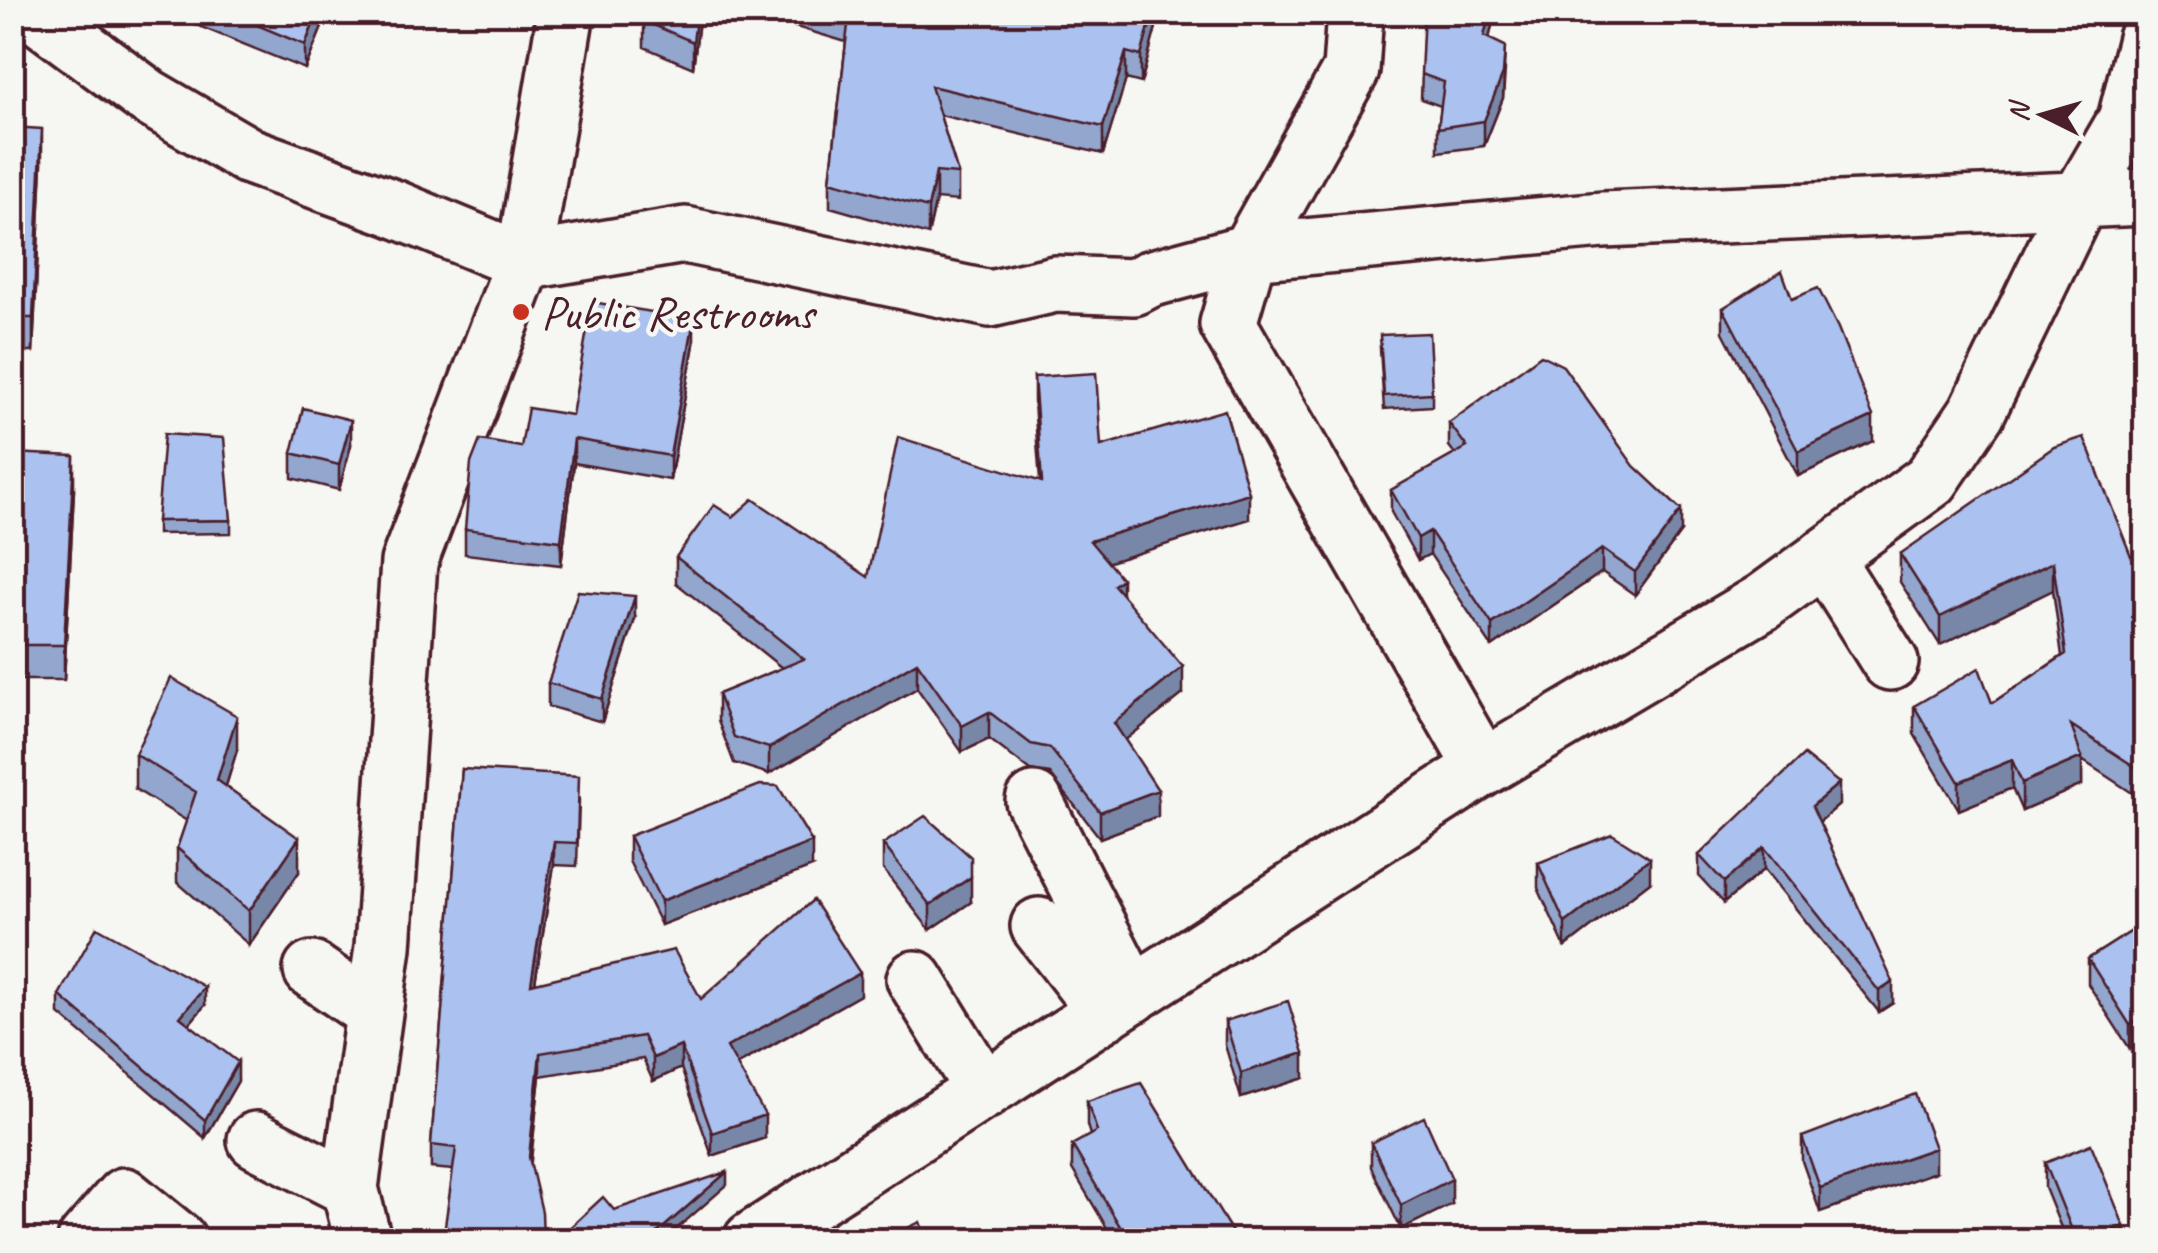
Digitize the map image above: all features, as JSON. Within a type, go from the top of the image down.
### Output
[{"type":"street","points":[[33,12],[148,97],[249,156],[393,208],[524,262],[685,236],[990,299],[1055,284],[1134,287],[1149,278],[1249,252],[1602,220],[2146,197]]},
{"type":"street","points":[[363,1240],[350,1188],[382,947],[408,562],[524,262],[566,12]]},
{"type":"street","points":[[1355,12],[1351,70],[1249,252],[1228,324],[1483,768]]},
{"type":"street","points":[[752,1240],[1483,768],[1763,602],[1931,480],[1977,412],[2080,199],[2136,116],[2146,39]]},
{"type":"street","points":[[1824,558],[1890,662]]},
{"type":"street","points":[[1034,801],[1120,1003]]},
{"type":"street","points":[[1039,926],[1120,1003]]},
{"type":"street","points":[[312,970],[374,1014]]},
{"type":"street","points":[[915,979],[984,1090]]},
{"type":"street","points":[[256,1140],[350,1188]]},
{"type":"street","points":[[86,1240],[124,1196],[178,1240]]},
{"type":"building","points":[[226,12],[318,12],[305,45]]},
{"type":"building","points":[[645,12],[697,12],[693,42],[644,21]]},
{"type":"building","points":[[836,12],[1153,12],[1141,56],[1126,52],[1103,127],[931,86],[958,174],[936,172],[928,208],[830,181],[849,16]]},
{"type":"building","points":[[1424,12],[1490,12],[1484,36],[1505,46],[1503,74],[1484,121],[1438,128],[1444,82],[1421,74]]},
{"type":"building","points":[[12,127],[42,129],[33,318],[12,318]]},
{"type":"building","points":[[1782,271],[1792,299],[1818,288],[1873,416],[1798,451],[1723,308]]},
{"type":"building","points":[[592,302],[694,319],[670,456],[574,439],[561,541],[465,529],[471,463],[480,440],[521,447],[528,408],[572,415]]},
{"type":"building","points":[[1429,333],[1432,393],[1384,396],[1380,335]]},
{"type":"building","points":[[1541,355],[1563,366],[1634,466],[1681,510],[1635,572],[1602,549],[1492,624],[1430,531],[1418,538],[1391,490],[1467,447],[1449,423]]},
{"type":"building","points":[[1096,373],[1101,446],[1225,410],[1249,493],[1090,541],[1122,579],[1114,585],[1183,667],[1114,723],[1158,790],[1100,812],[1050,748],[1031,744],[989,712],[962,726],[917,662],[769,748],[734,737],[718,694],[804,659],[676,557],[714,505],[733,517],[753,499],[868,577],[898,437],[1042,482],[1034,377]]},
{"type":"building","points":[[303,408],[351,420],[339,465],[292,453]]},
{"type":"building","points":[[164,434],[224,438],[231,520],[157,521]]},
{"type":"building","points":[[2084,437],[2131,556],[2146,548],[2146,698],[2139,701],[2146,715],[2146,774],[2071,725],[2082,757],[2022,783],[2012,760],[1959,782],[1914,706],[1979,668],[1992,703],[2066,654],[2053,562],[1940,617],[1900,554],[2054,447]]},
{"type":"building","points":[[12,453],[74,456],[64,645],[12,645]]},
{"type":"building","points":[[578,591],[635,596],[602,699],[548,683]]},
{"type":"building","points":[[171,678],[237,716],[217,780],[299,838],[249,911],[177,848],[196,792],[135,754]]},
{"type":"building","points":[[1804,755],[1839,783],[1812,806],[1893,982],[1879,991],[1764,847],[1724,882],[1699,855]]},
{"type":"building","points":[[462,769],[579,776],[577,843],[554,842],[531,984],[674,950],[701,999],[813,900],[860,973],[727,1047],[765,1115],[712,1133],[681,1046],[653,1058],[643,1036],[540,1053],[529,1157],[542,1212],[543,1240],[443,1240],[456,1148],[431,1145]]},
{"type":"building","points":[[760,785],[778,786],[812,842],[661,901],[629,836]]},
{"type":"building","points":[[925,816],[971,857],[971,877],[930,905],[883,844]]},
{"type":"building","points":[[1612,834],[1650,858],[1565,923],[1538,863]]},
{"type":"building","points":[[2146,922],[2146,1015],[2130,1025],[2088,959]]},
{"type":"building","points":[[97,927],[205,987],[180,1017],[238,1062],[205,1120],[59,995]]},
{"type":"building","points":[[1288,1001],[1304,1053],[1241,1073],[1225,1021]]},
{"type":"building","points":[[1141,1083],[1237,1240],[1128,1240],[1072,1145],[1097,1131],[1087,1101]]},
{"type":"building","points":[[1915,1094],[1935,1148],[1820,1188],[1802,1137]]},
{"type":"building","points":[[1424,1117],[1452,1179],[1401,1205],[1371,1143]]},
{"type":"building","points":[[2091,1144],[2124,1226],[2090,1240],[2076,1240],[2045,1163]]},
{"type":"building","points":[[727,1172],[649,1240],[566,1240],[562,1235],[603,1197],[614,1210]]},
{"type":"building","points":[[920,1222],[927,1240],[883,1240]]},
{"type":"place","name":"Public Restrooms","points":[[521,312]]}]
